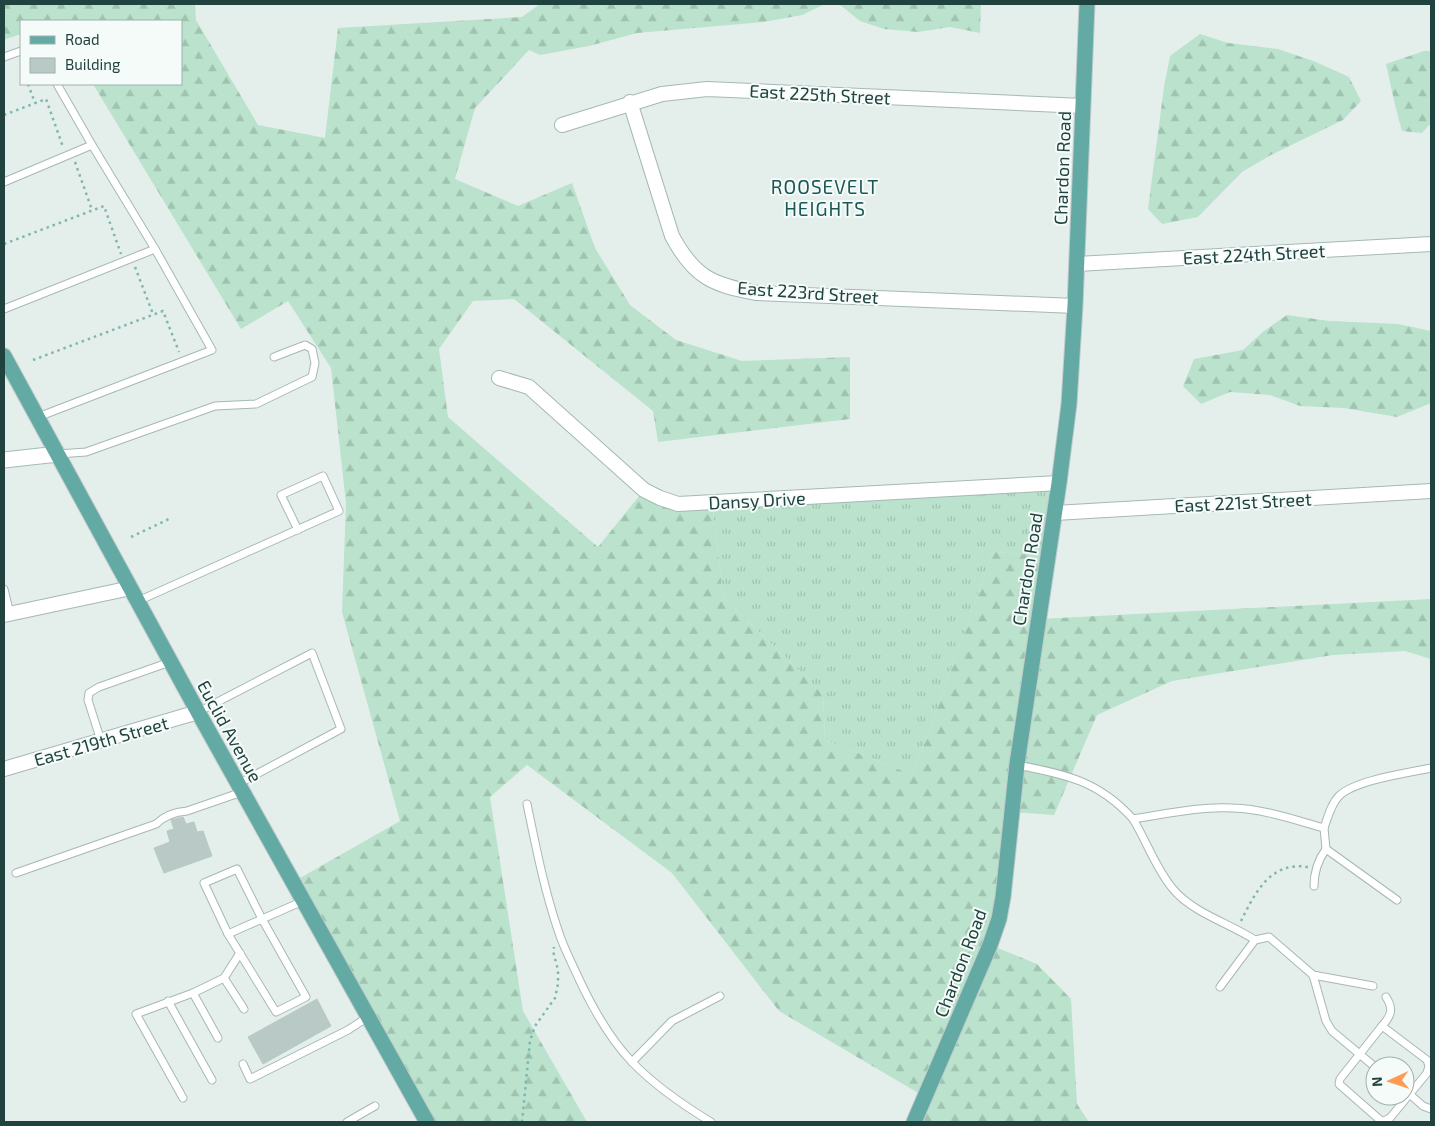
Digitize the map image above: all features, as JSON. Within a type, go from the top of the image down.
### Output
[{"type":"main road","name":"Chardon Road","points":[[914,1122],[990,945],[999,918],[1003,897],[1017,764],[1055,513],[1069,404],[1076,306],[1087,4]]},
{"type":"main road","name":"Euclid Avenue","points":[[4,356],[198,712],[427,1122]]},
{"type":"street","name":"East 225th Street","points":[[562,125],[630,102],[662,94],[707,89],[1084,106]]},
{"type":"street","name":"East 223rd Street","points":[[630,102],[672,236],[682,254],[695,269],[714,281],[733,288],[757,293],[1076,306]]},
{"type":"street","name":"East 224th Street","points":[[1077,264],[1431,244]]},
{"type":"street","name":"Dansy Drive","points":[[499,378],[529,387],[644,490],[678,504],[1059,483]]},
{"type":"street","points":[[4,460],[58,454]]},
{"type":"street","name":"East 221st Street","points":[[1055,513],[1431,491]]},
{"type":"street","points":[[7,615],[131,588]]},
{"type":"street","name":"East 219th Street","points":[[4,769],[198,712]]},
{"type":"lane","points":[[4,57],[20,50]]},
{"type":"lane","points":[[38,417],[212,350],[59,85]]},
{"type":"lane","points":[[4,182],[92,145]]},
{"type":"lane","points":[[4,310],[155,249]]},
{"type":"lane","points":[[58,454],[86,452],[215,406],[256,404],[312,377],[315,362],[312,349],[305,345],[274,357]]},
{"type":"lane","points":[[138,602],[298,530],[339,511],[323,476],[281,495],[298,530]]},
{"type":"lane","points":[[4,589],[7,615]]},
{"type":"lane","points":[[16,873],[156,824],[161,818],[187,811],[241,788],[340,729],[312,653],[198,712]]},
{"type":"lane","points":[[101,741],[88,700],[89,694],[100,687],[171,662]]},
{"type":"lane","points":[[1017,764],[1062,774],[1090,785],[1110,798],[1133,819],[1158,866],[1174,891],[1207,914],[1238,929],[1255,940]]},
{"type":"lane","points":[[1314,886],[1316,868],[1326,849],[1324,828],[1337,797],[1359,784],[1431,768]]},
{"type":"lane","points":[[527,804],[542,880],[558,932],[605,1029],[632,1062],[654,1082],[692,1111],[711,1122]]},
{"type":"lane","points":[[1133,819],[1207,807],[1235,808],[1262,812],[1324,828]]},
{"type":"lane","points":[[1326,849],[1397,900]]},
{"type":"lane","points":[[237,869],[262,919],[306,997],[276,1012],[228,934],[204,883],[237,869]]},
{"type":"lane","points":[[228,934],[303,900]]},
{"type":"lane","points":[[1220,987],[1255,940],[1269,937],[1313,975],[1374,986]]},
{"type":"lane","points":[[183,1098],[136,1014],[193,993],[224,978],[240,953]]},
{"type":"lane","points":[[1313,975],[1326,1021],[1332,1031],[1365,1059]]},
{"type":"lane","points":[[224,978],[244,1009]]},
{"type":"lane","points":[[193,993],[218,1038]]},
{"type":"lane","points":[[632,1062],[672,1021],[720,996]]},
{"type":"lane","points":[[1386,997],[1391,1004],[1392,1011],[1389,1018],[1340,1079],[1339,1084],[1380,1120],[1390,1118],[1398,1106]]},
{"type":"lane","points":[[168,1001],[212,1080]]},
{"type":"lane","points":[[243,1064],[250,1078],[348,1030],[369,1017]]},
{"type":"lane","points":[[1382,1026],[1427,1060],[1429,1066],[1426,1073],[1415,1084]]},
{"type":"lane","points":[[1415,1099],[1431,1110]]},
{"type":"lane","points":[[347,1122],[375,1106]]},
{"type":"path","points":[[28,85],[35,103]]},
{"type":"path","points":[[4,115],[46,99],[92,210]]},
{"type":"path","points":[[4,244],[104,206],[123,262]]},
{"type":"path","points":[[132,258],[153,314]]},
{"type":"path","points":[[33,360],[163,311],[182,362]]},
{"type":"path","points":[[131,537],[169,519]]},
{"type":"path","points":[[1242,921],[1259,888],[1272,875],[1297,866],[1316,868]]},
{"type":"path","points":[[522,1122],[530,1041],[535,1026],[554,998],[558,984],[558,970],[553,951],[555,945]]},
{"type":"green space","points":[[4,4],[195,4],[196,20],[258,125],[325,138],[338,28],[522,17],[540,4],[825,4],[802,15],[764,22],[637,33],[589,46],[540,55],[529,50],[475,108],[455,179],[518,206],[572,183],[595,248],[630,305],[676,340],[742,361],[850,357],[850,419],[658,442],[653,411],[514,299],[473,301],[439,349],[448,417],[598,547],[644,490],[660,498],[712,502],[723,597],[823,694],[825,740],[913,775],[993,552],[1048,556],[1039,619],[1431,599],[1431,659],[1405,651],[1333,655],[1172,681],[1097,715],[1054,815],[1011,812],[990,945],[1037,964],[1071,999],[1077,1104],[1089,1122],[914,1122],[925,1097],[779,1011],[672,873],[527,765],[490,797],[523,1011],[587,1122],[427,1122],[293,882],[400,821],[342,612],[346,503],[331,368],[288,301],[241,329],[94,85],[182,85],[182,20],[20,20],[20,34],[4,40]]},
{"type":"green space","points":[[839,4],[981,4],[980,33],[950,27],[918,32],[884,29],[860,21]]},
{"type":"green space","points":[[1200,34],[1228,43],[1278,49],[1316,62],[1349,77],[1361,101],[1343,120],[1271,155],[1242,172],[1198,217],[1162,224],[1148,209],[1164,87],[1170,56]]},
{"type":"green space","points":[[1424,51],[1431,51],[1431,123],[1422,133],[1402,131],[1386,64]]},
{"type":"green space","points":[[1287,315],[1329,321],[1398,324],[1431,331],[1431,403],[1397,417],[1344,408],[1300,406],[1270,395],[1230,392],[1201,404],[1183,386],[1194,359],[1243,350],[1264,331]]},
{"type":"green space","points":[[1059,483],[1048,556],[993,552],[913,775],[825,740],[823,694],[723,597],[712,502]]},
{"type":"building","points":[[183,817],[186,824],[194,822],[197,832],[203,831],[212,856],[164,873],[154,848],[170,842],[167,831],[174,829],[171,820]]},
{"type":"building","points":[[317,999],[331,1026],[263,1064],[248,1037]]},
{"type":"district","name":"ROOSEVELT HEIGHTS","points":[[825,197]]}]
